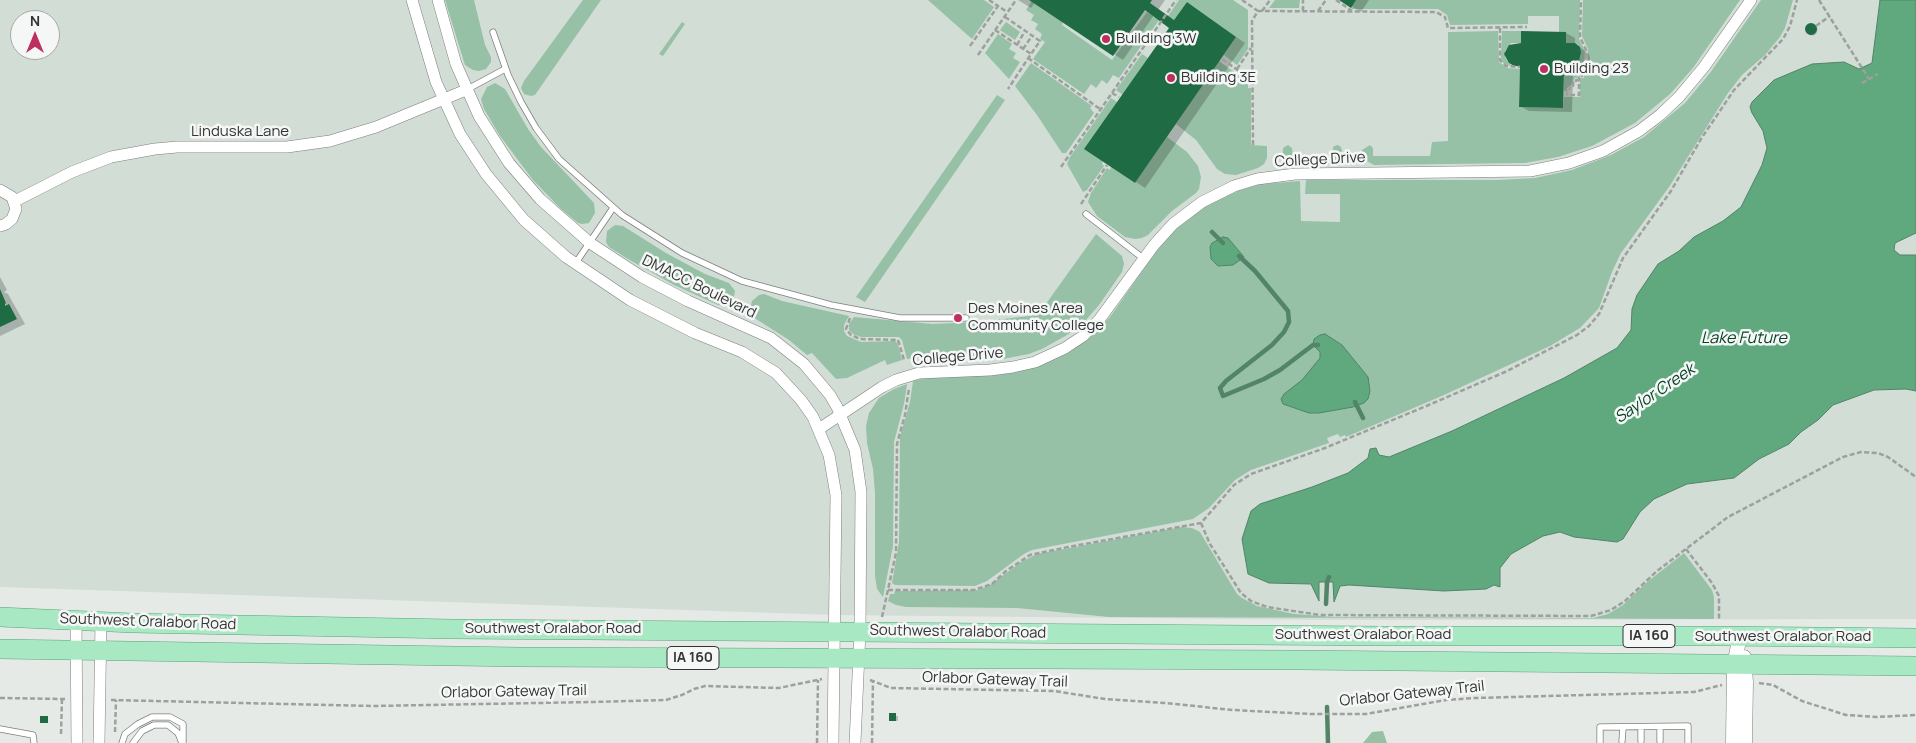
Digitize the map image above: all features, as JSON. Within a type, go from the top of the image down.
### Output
[{"type":"main road","name":"Southwest Oralabor Road","points":[[0,617],[367,628],[1916,638]]},
{"type":"main road","name":"Southwest Oralabor Road","points":[[0,649],[520,657],[859,658],[1736,672],[1916,666]]},
{"type":"street","points":[[412,0],[421,36],[444,100],[460,134],[501,195],[529,225],[575,264],[610,288],[652,312],[695,333],[742,352],[776,373],[801,400],[820,429],[831,461],[836,496],[833,743]]},
{"type":"street","name":"DMACC Boulevard","points":[[438,0],[448,39],[466,90],[488,131],[513,168],[552,211],[590,244],[642,278],[771,338],[804,364],[830,395],[841,415],[855,450],[860,482],[860,631],[855,743]]},
{"type":"street","name":"College Drive","points":[[820,429],[882,387],[896,380],[919,373],[990,370],[1013,367],[1035,362],[1056,353],[1083,336],[1099,320],[1164,233],[1193,207],[1218,193],[1257,179],[1295,174],[1530,171],[1569,163],[1603,151],[1639,131],[1679,97],[1704,67],[1750,0]]},
{"type":"street","name":"Linduska Lane","points":[[14,201],[72,172],[111,157],[177,147],[260,148],[316,144],[351,136],[466,90]]},
{"type":"street","points":[[0,190],[9,194],[14,201],[16,209],[14,216],[9,222],[0,226]]},
{"type":"street","points":[[76,620],[77,743]]},
{"type":"street","points":[[99,743],[100,621]]},
{"type":"street","points":[[1733,743],[1736,672],[1740,636]]},
{"type":"street","points":[[1736,672],[1745,743]]},
{"type":"lane","points":[[493,32],[521,102],[547,144],[559,159],[613,208],[682,253],[742,280],[776,291],[847,309],[900,318],[966,318]]},
{"type":"lane","points":[[466,90],[506,68]]},
{"type":"lane","points":[[575,264],[613,208]]},
{"type":"lane","points":[[1086,214],[1144,259]]},
{"type":"lane","points":[[122,743],[125,734],[138,724],[152,717],[170,717],[183,724],[183,743]]},
{"type":"lane","points":[[133,743],[142,731],[154,725],[168,725],[178,733],[183,743]]},
{"type":"lane","points":[[1600,743],[1600,726],[1688,726],[1688,743]]},
{"type":"lane","points":[[1622,741],[1623,726]]},
{"type":"lane","points":[[1641,726],[1641,741]]},
{"type":"lane","points":[[1660,726],[1660,741]]},
{"type":"lane","points":[[0,729],[33,735],[34,743]]},
{"type":"path","points":[[989,0],[1007,12]]},
{"type":"path","points":[[978,55],[1016,0]]},
{"type":"path","points":[[1061,167],[1176,0]]},
{"type":"path","points":[[1242,0],[1258,11],[1439,12],[1445,17],[1448,28],[1527,27]]},
{"type":"path","points":[[1262,11],[1270,0]]},
{"type":"path","points":[[1303,0],[1303,11]]},
{"type":"path","points":[[1318,11],[1326,0]]},
{"type":"path","points":[[1336,0],[1353,12]]},
{"type":"path","points":[[1579,80],[1579,95],[1565,94],[1573,83],[1576,83],[1576,80],[1579,80],[1579,76],[1582,76],[1582,73],[1586,73],[1586,50],[1580,37],[1581,0]]},
{"type":"path","points":[[888,590],[974,590],[992,584],[1006,571],[1030,555],[1201,523],[1234,486],[1251,474],[1333,445],[1465,389],[1577,335],[1597,317],[1604,306],[1615,272],[1622,258],[1671,191],[1701,139],[1729,98],[1743,79],[1784,38],[1790,26],[1797,0]]},
{"type":"path","points":[[1820,0],[1870,79]]},
{"type":"path","points":[[970,46],[998,6]]},
{"type":"path","points":[[1253,145],[1252,21],[1258,11]]},
{"type":"path","points":[[1816,26],[1830,16]]},
{"type":"path","points":[[1004,17],[1040,41],[1008,89]]},
{"type":"path","points":[[1500,28],[1500,60],[1506,66],[1520,67]]},
{"type":"path","points":[[995,30],[1031,54]]},
{"type":"path","points":[[1016,45],[1025,31]]},
{"type":"path","points":[[1023,49],[1032,36]]},
{"type":"path","points":[[1237,69],[1252,46]]},
{"type":"path","points":[[1028,58],[1100,109]]},
{"type":"path","points":[[1222,59],[1252,80]]},
{"type":"path","points":[[1862,84],[1878,74]]},
{"type":"path","points":[[1112,92],[1119,98]]},
{"type":"path","points":[[1081,204],[1108,164]]},
{"type":"path","points":[[851,317],[846,326],[851,335],[860,339],[898,340],[904,360]]},
{"type":"path","points":[[885,600],[896,553],[897,444],[907,405],[910,384]]},
{"type":"path","points":[[1201,523],[1210,544],[1232,580],[1246,598],[1267,607],[1320,615],[1591,616],[1611,610],[1686,549],[1740,511],[1832,462],[1854,453],[1873,452],[1888,457],[1916,477]]},
{"type":"path","points":[[1686,549],[1712,583],[1719,596],[1719,636]]},
{"type":"path","points":[[1719,685],[1736,672]]},
{"type":"path","name":"Orlabor Gateway Trail","points":[[858,678],[874,681],[891,688],[1054,691],[1105,699],[1233,710],[1310,714],[1366,714],[1456,699],[1694,692],[1719,685],[1736,672],[1773,685],[1802,701],[1846,715],[1876,717],[1916,715]]},
{"type":"path","name":"Orlabor Gateway Trail","points":[[150,701],[373,706],[666,700],[705,686],[779,688],[818,679],[834,678]]},
{"type":"path","points":[[817,743],[818,679]]},
{"type":"path","points":[[872,743],[874,681]]},
{"type":"path","points":[[0,698],[32,699]]},
{"type":"path","points":[[61,734],[62,699]]},
{"type":"path","points":[[114,736],[116,700]]},
{"type":"shaded area","name":"Des Moines Area Community College","points":[[0,0],[1916,0],[1916,619],[1326,620],[834,615],[0,587]]},
{"type":"shaded area","points":[[445,0],[474,0],[485,45],[491,57],[491,62],[486,69],[473,70],[465,65]]},
{"type":"shaded area","points":[[583,0],[601,0],[535,95],[524,94],[521,88],[524,81]]},
{"type":"shaded area","points":[[928,0],[984,0],[994,7],[972,39]]},
{"type":"shaded area","points":[[1179,0],[1233,0],[1248,10],[1248,49],[1237,65],[1224,55],[1236,37],[1187,2],[1174,20],[1168,16]]},
{"type":"shaded area","points":[[1275,0],[1300,0],[1299,8],[1269,8]]},
{"type":"shaded area","points":[[1356,0],[1580,0],[1579,39],[1585,51],[1584,71],[1581,71],[1581,74],[1575,78],[1567,88],[1567,91],[1564,91],[1564,70],[1576,63],[1581,53],[1578,45],[1575,43],[1566,43],[1566,32],[1559,32],[1559,16],[1528,16],[1528,24],[1450,25],[1447,15],[1438,9],[1352,9]]},
{"type":"shaded area","points":[[1583,0],[1740,0],[1693,68],[1670,94],[1635,123],[1592,146],[1558,157],[1525,163],[1374,165],[1362,157],[1362,150],[1370,145],[1373,148],[1373,156],[1430,156],[1432,142],[1448,141],[1448,32],[1498,31],[1499,62],[1507,68],[1520,69],[1519,107],[1563,108],[1564,97],[1580,97],[1580,78],[1584,78],[1584,74],[1587,74],[1588,49],[1582,36]]},
{"type":"shaded area","points":[[1761,0],[1793,0],[1785,28],[1765,55],[1742,75],[1728,93],[1669,187],[1621,253],[1599,308],[1580,328],[1550,346],[1444,395],[1346,437],[1345,435],[1340,437],[1338,434],[1327,438],[1329,443],[1251,470],[1235,480],[1209,508],[1193,519],[1032,550],[987,581],[975,586],[895,585],[892,583],[899,542],[900,437],[910,402],[913,381],[926,378],[1006,373],[1041,365],[1067,353],[1092,335],[1110,317],[1157,250],[1173,231],[1193,214],[1216,200],[1241,190],[1261,184],[1300,181],[1301,221],[1340,222],[1340,194],[1305,194],[1306,180],[1498,180],[1535,178],[1572,170],[1611,155],[1644,137],[1685,103],[1710,73]]},
{"type":"shaded area","points":[[1032,1],[1063,22],[1062,25],[1112,60],[1147,12],[1159,20],[1119,78],[1113,75],[1107,84],[1102,80],[1096,88],[1091,84],[1084,94],[1033,59],[1045,42],[1040,39],[1042,34],[1035,29],[1038,24],[1031,20],[1034,15],[1026,10]]},
{"type":"shaded area","points":[[682,22],[685,24],[663,56],[659,54]]},
{"type":"shaded area","points":[[1006,22],[1020,32],[1015,40],[1000,30]]},
{"type":"shaded area","points":[[1502,31],[1521,31],[1521,43],[1511,43],[1505,51],[1505,57],[1511,66],[1504,64],[1501,58]]},
{"type":"shaded area","points":[[998,34],[1012,44],[1009,49],[1016,53],[1013,58],[1020,62],[1009,79],[985,53]]},
{"type":"shaded area","points":[[1142,54],[1148,58],[1123,95],[1116,90]]},
{"type":"shaded area","points":[[1219,61],[1248,82],[1248,88],[1251,88],[1251,145],[1267,146],[1267,158],[1264,164],[1258,168],[1236,175],[1225,174],[1217,169],[1196,140],[1176,124]]},
{"type":"shaded area","points":[[1031,63],[1092,106],[1090,108],[1094,113],[1066,153],[1062,153],[1015,86]]},
{"type":"shaded area","points":[[495,83],[505,89],[528,129],[541,147],[594,203],[595,213],[589,223],[578,223],[561,209],[533,180],[500,136],[484,109],[481,99],[487,87]]},
{"type":"shaded area","points":[[997,95],[1005,100],[865,302],[856,297]]},
{"type":"shaded area","points":[[1111,98],[1117,102],[1102,164],[1104,166],[1087,190],[1083,192],[1067,164]]},
{"type":"shaded area","points":[[1167,137],[1187,152],[1198,166],[1201,177],[1199,189],[1172,211],[1148,235],[1135,239],[1125,237],[1097,216],[1088,202],[1091,193],[1107,168],[1110,170],[1111,167],[1135,183]]},
{"type":"shaded area","points":[[1288,145],[1292,148],[1293,157],[1333,157],[1333,147],[1337,145],[1342,150],[1339,159],[1331,164],[1293,165],[1286,163],[1283,157],[1283,148]]},
{"type":"shaded area","points":[[615,225],[623,226],[666,253],[705,274],[729,283],[735,291],[733,301],[727,305],[718,305],[674,285],[609,247],[606,242],[607,231]]},
{"type":"shaded area","points":[[1096,234],[1122,256],[1124,264],[1122,272],[1086,320],[1067,335],[1042,349],[1029,354],[1003,359],[929,357],[907,359],[902,340],[899,337],[861,337],[849,330],[849,324],[854,317],[933,324],[976,322],[1038,315]]},
{"type":"shaded area","points":[[764,294],[782,301],[849,316],[844,325],[844,331],[847,336],[861,342],[895,341],[898,344],[902,360],[887,365],[885,360],[847,378],[836,379],[812,353],[807,355],[789,340],[753,317],[750,310],[752,301],[759,295]]},
{"type":"shaded area","points":[[907,384],[894,442],[893,546],[883,597],[877,589],[875,576],[875,492],[866,426],[869,413],[879,398]]},
{"type":"shaded area","points":[[1182,527],[1192,528],[1200,532],[1237,594],[1242,598],[1257,606],[1294,614],[1333,617],[1593,618],[1608,614],[1623,605],[1646,583],[1684,553],[1712,590],[1714,597],[1714,619],[1109,617],[1017,608],[906,607],[888,601],[890,594],[894,594],[895,591],[978,590],[990,585],[1021,562],[1037,554]]},
{"type":"shaded area","points":[[1383,731],[1387,743],[1363,743],[1372,732]]},
{"type":"water","name":"Lake Future","points":[[1880,0],[1916,0],[1916,233],[1895,243],[1894,250],[1900,255],[1916,255],[1916,391],[1906,389],[1874,390],[1833,405],[1789,444],[1759,459],[1734,478],[1687,484],[1654,499],[1640,512],[1623,539],[1617,542],[1574,537],[1560,532],[1543,536],[1511,554],[1500,568],[1500,587],[1494,585],[1486,589],[1444,591],[1349,585],[1340,586],[1334,602],[1333,582],[1319,582],[1319,601],[1311,584],[1269,583],[1248,574],[1242,539],[1251,511],[1260,504],[1348,473],[1368,458],[1370,449],[1376,448],[1379,455],[1389,457],[1452,431],[1564,378],[1617,348],[1631,330],[1632,309],[1637,295],[1658,264],[1679,251],[1694,237],[1723,221],[1741,207],[1762,165],[1767,148],[1763,131],[1750,107],[1752,102],[1774,80],[1812,64],[1844,62],[1859,69],[1872,63]]},
{"type":"water","points":[[1223,237],[1228,238],[1244,257],[1233,265],[1218,266],[1211,259],[1210,247],[1212,243]]},
{"type":"water","points":[[1325,334],[1342,345],[1368,377],[1370,391],[1368,399],[1364,403],[1353,407],[1319,413],[1309,413],[1283,404],[1281,399],[1284,394],[1302,380],[1320,358],[1320,352],[1313,345],[1314,339]]},
{"type":"building","name":"Building 3E","points":[[1029,0],[1152,0],[1150,3],[1174,20],[1187,2],[1236,37],[1135,183],[1084,149],[1169,28],[1145,10],[1113,56]]},
{"type":"building","points":[[1339,0],[1356,0],[1351,8]]},
{"type":"building","points":[[1811,23],[1817,29],[1811,35],[1805,29]]},
{"type":"building","name":"Building 23","points":[[1521,31],[1566,32],[1566,43],[1575,43],[1580,47],[1579,61],[1564,70],[1563,108],[1519,107],[1520,66],[1514,66],[1509,63],[1504,54],[1509,45],[1521,43]]},
{"type":"building","points":[[0,289],[6,303],[5,306],[9,304],[17,319],[0,327]]},
{"type":"building","points":[[889,713],[896,713],[896,721],[889,721]]},
{"type":"building","points":[[40,716],[48,716],[48,723],[40,723]]},
{"type":"waterway","points":[[1212,232],[1223,243]]},
{"type":"waterway","points":[[1239,256],[1255,271],[1288,311],[1289,322],[1284,332],[1272,345],[1226,381],[1220,388],[1223,396],[1264,379],[1280,370],[1313,345],[1318,345]]},
{"type":"waterway","points":[[1355,402],[1363,418]]},
{"type":"waterway","name":"Saylor Creek","points":[[1326,604],[1329,577]]},
{"type":"waterway","name":"Saylor Creek","points":[[1327,707],[1328,743]]},
{"type":"place","name":"Building 3W","points":[[1106,39]]},
{"type":"place","name":"Building 23","points":[[1544,69]]},
{"type":"place","name":"Building 3E","points":[[1171,78]]},
{"type":"place","name":"Des Moines Area Community College","points":[[958,318]]}]
